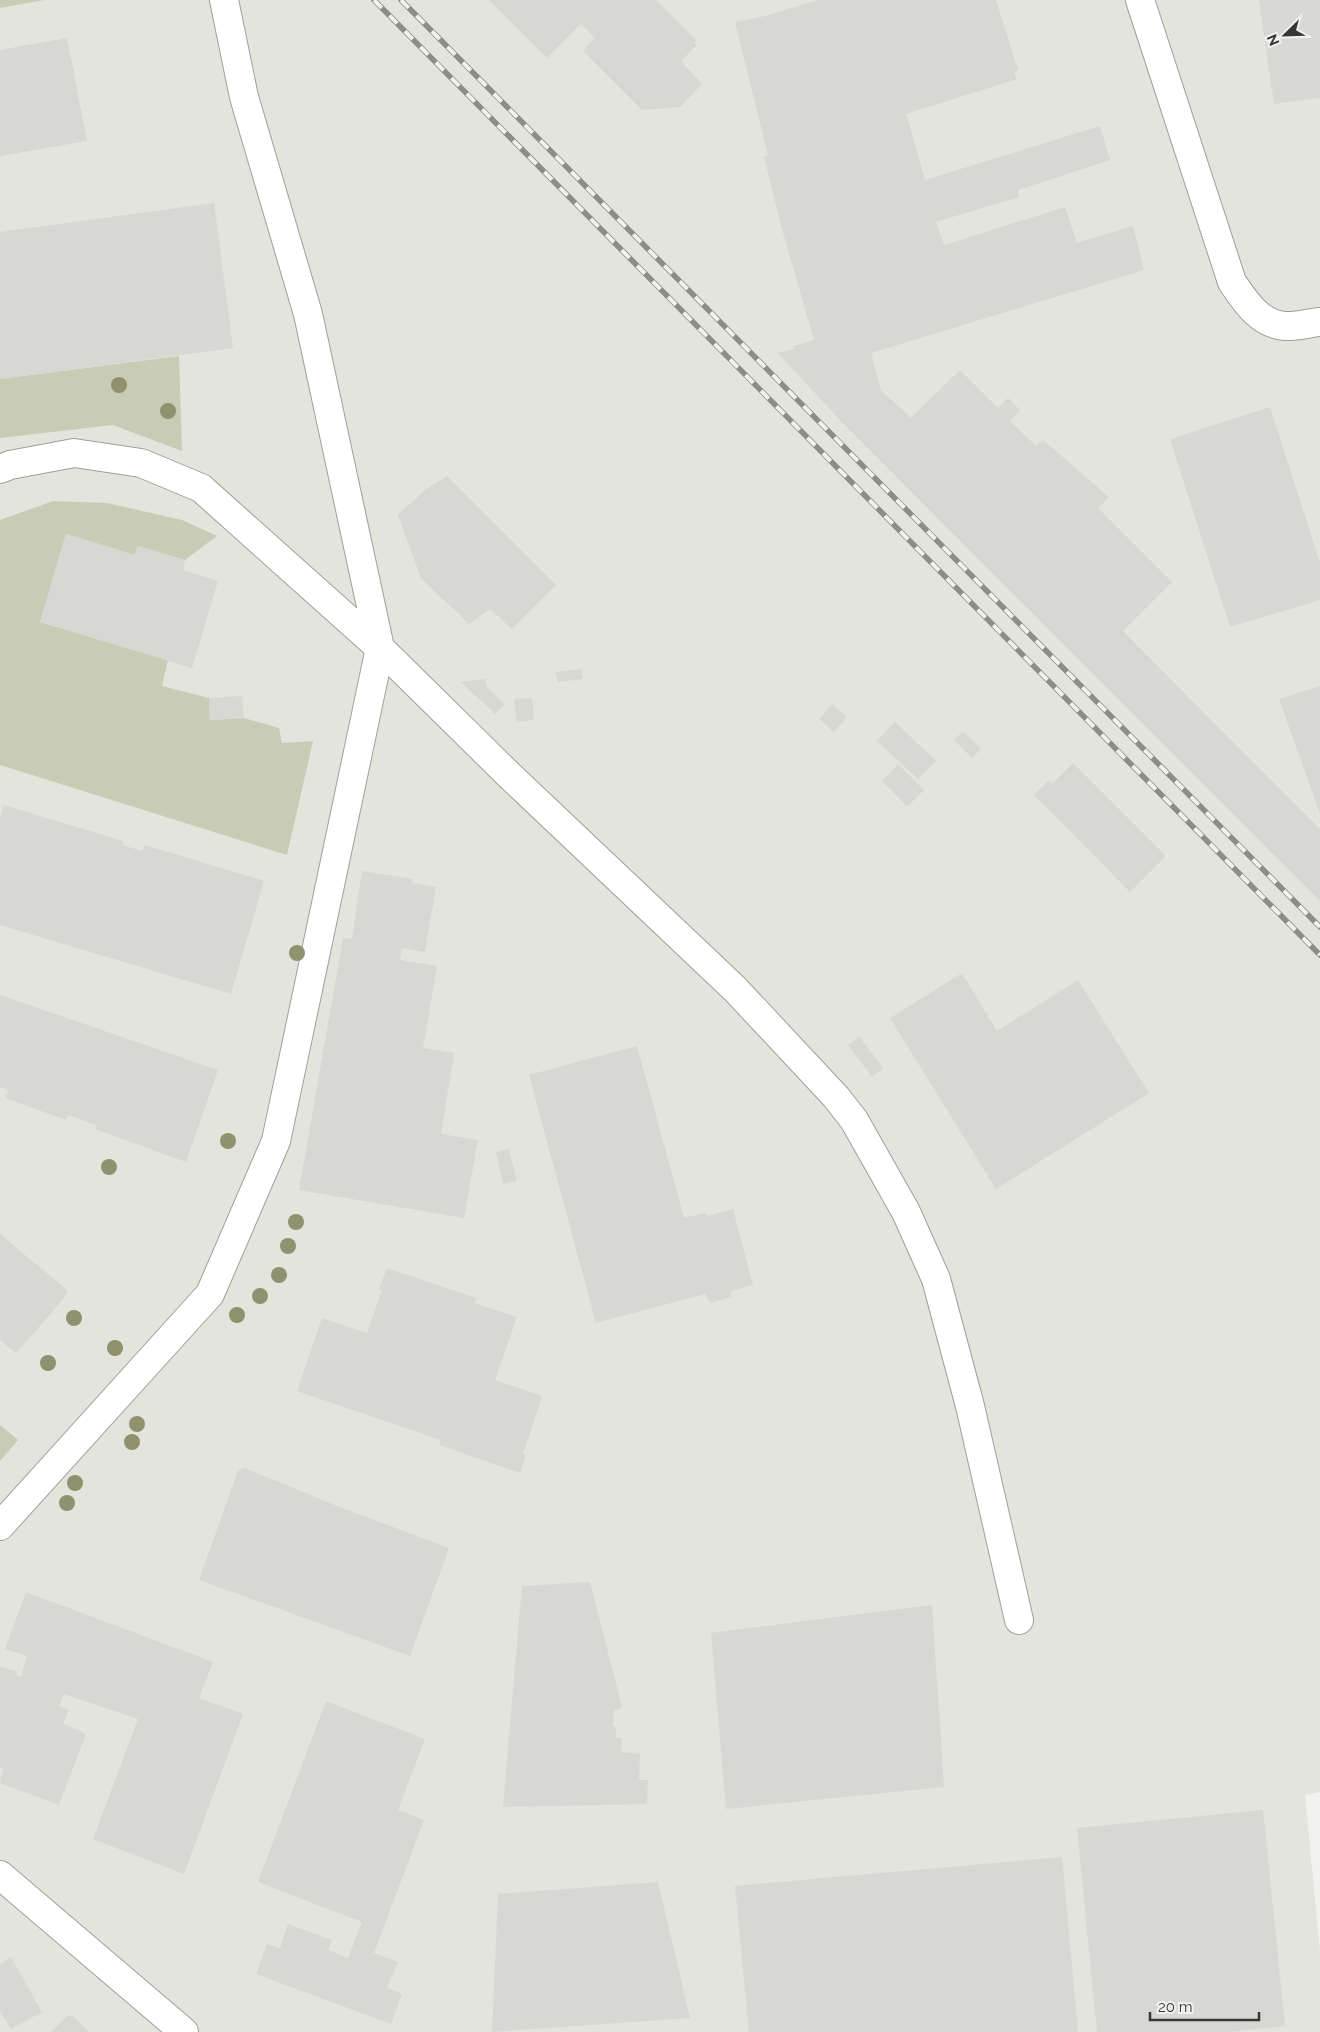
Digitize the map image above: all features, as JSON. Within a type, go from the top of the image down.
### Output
[{"type":"street","points":[[0,1526],[210,1294],[276,1141],[380,648],[308,314],[244,97],[224,0]]},
{"type":"street","points":[[1140,0],[1232,282],[1248,306],[1265,320],[1284,326],[1320,322]]},
{"type":"street","points":[[0,469],[10,465],[74,453],[141,463],[201,488],[380,648],[515,781],[735,989],[836,1097],[854,1120],[906,1212],[936,1279],[970,1406],[1019,1620]]},
{"type":"street","points":[[0,1875],[184,2032]]},
{"type":"shaded area","points":[[0,0],[1320,0],[1320,1792],[1305,1795],[1320,1952],[1320,2032],[0,2032]]},
{"type":"green space","points":[[0,0],[44,0],[0,8]]},
{"type":"green space","points":[[179,356],[182,451],[113,425],[0,438],[0,379]]},
{"type":"green space","points":[[53,501],[107,503],[182,520],[217,536],[185,560],[138,546],[135,555],[66,534],[40,622],[168,660],[162,686],[209,698],[210,720],[244,718],[279,728],[282,743],[313,741],[287,855],[0,765],[0,520]]},
{"type":"green space","points":[[0,1425],[18,1440],[0,1461]]},
{"type":"building","points":[[489,0],[656,0],[696,40],[694,42],[697,45],[681,61],[702,84],[680,107],[642,110],[583,51],[595,38],[581,24],[547,58]]},
{"type":"building","points":[[818,0],[996,0],[1018,70],[1014,72],[1017,79],[906,114],[925,180],[1100,126],[1110,160],[1018,190],[1019,197],[936,222],[944,245],[1065,207],[1077,243],[1133,226],[1144,270],[871,353],[881,390],[911,418],[960,370],[998,408],[1008,398],[1020,410],[1010,421],[1036,446],[1043,440],[1109,497],[1098,508],[1172,582],[1123,631],[1320,829],[1320,901],[836,416],[778,353],[794,349],[793,346],[814,340],[780,222],[764,156],[768,155],[735,22],[765,16]]},
{"type":"building","points":[[1259,0],[1320,0],[1320,98],[1274,104]]},
{"type":"building","points":[[67,38],[87,141],[0,156],[0,50]]},
{"type":"building","points":[[214,203],[233,348],[0,379],[0,232]]},
{"type":"building","points":[[1270,407],[1320,563],[1320,600],[1230,627],[1170,439]]},
{"type":"building","points":[[447,476],[556,585],[512,629],[490,609],[469,624],[421,578],[398,515],[424,491]]},
{"type":"building","points":[[66,534],[135,555],[137,546],[185,560],[183,570],[218,581],[192,668],[40,622]]},
{"type":"building","points":[[581,669],[583,679],[558,682],[556,672]]},
{"type":"building","points":[[485,679],[487,687],[505,705],[495,714],[461,682]]},
{"type":"building","points":[[1320,686],[1320,814],[1279,699]]},
{"type":"building","points":[[242,696],[244,718],[210,720],[209,698]]},
{"type":"building","points":[[532,698],[534,720],[517,722],[514,699]]},
{"type":"building","points":[[832,704],[847,717],[834,732],[819,719]]},
{"type":"building","points":[[895,722],[936,761],[918,779],[877,741]]},
{"type":"building","points":[[963,731],[981,749],[972,758],[954,740]]},
{"type":"building","points":[[1073,763],[1166,856],[1130,892],[1034,795],[1048,781],[1052,784]]},
{"type":"building","points":[[898,764],[924,790],[907,807],[882,781]]},
{"type":"building","points":[[4,805],[123,841],[122,845],[142,851],[145,845],[264,881],[231,994],[0,925],[0,818]]},
{"type":"building","points":[[362,871],[413,879],[412,883],[436,887],[425,952],[402,948],[400,960],[437,966],[423,1048],[454,1053],[441,1134],[478,1140],[464,1218],[299,1190],[343,938],[352,939]]},
{"type":"building","points":[[962,973],[997,1031],[1078,980],[1149,1093],[996,1189],[890,1018]]},
{"type":"building","points":[[0,995],[218,1070],[186,1162],[95,1129],[96,1125],[68,1115],[66,1120],[5,1098],[9,1090],[0,1087]]},
{"type":"building","points":[[859,1036],[883,1068],[872,1077],[848,1045]]},
{"type":"building","points":[[637,1046],[684,1218],[704,1213],[708,1216],[733,1209],[753,1285],[730,1291],[731,1297],[710,1303],[705,1294],[596,1323],[529,1075]]},
{"type":"building","points":[[509,1149],[517,1181],[503,1184],[496,1152]]},
{"type":"building","points":[[0,1234],[68,1291],[60,1303],[16,1353],[0,1340]]},
{"type":"building","points":[[387,1268],[476,1298],[474,1303],[517,1317],[495,1380],[542,1396],[523,1454],[526,1455],[520,1473],[439,1445],[441,1440],[297,1391],[322,1318],[367,1333],[382,1290],[379,1289]]},
{"type":"building","points":[[245,1468],[337,1506],[449,1548],[410,1656],[199,1580],[238,1471]]},
{"type":"building","points":[[590,1582],[622,1707],[614,1711],[613,1727],[616,1727],[616,1738],[622,1738],[621,1752],[640,1754],[639,1780],[648,1780],[647,1804],[503,1807],[522,1586]]},
{"type":"building","points":[[26,1592],[213,1662],[199,1698],[243,1714],[184,1874],[93,1839],[138,1719],[64,1694],[59,1706],[69,1710],[63,1724],[86,1734],[59,1805],[0,1783],[3,1768],[0,1767],[0,1666],[17,1672],[16,1675],[21,1677],[27,1656],[5,1649]]},
{"type":"building","points":[[932,1605],[944,1787],[726,1809],[711,1633]]},
{"type":"building","points":[[326,1701],[425,1739],[398,1810],[424,1820],[374,1953],[398,1962],[387,1988],[402,1994],[391,2024],[256,1974],[267,1944],[280,1948],[288,1924],[332,1940],[328,1950],[348,1958],[362,1922],[258,1882]]},
{"type":"building","points":[[1263,1810],[1285,2026],[1227,2032],[1097,2032],[1077,1828]]},
{"type":"building","points":[[1062,1857],[1078,2032],[749,2032],[735,1886]]},
{"type":"building","points":[[658,1882],[690,2018],[492,2032],[498,1894]]},
{"type":"building","points":[[11,1957],[42,2012],[11,2029],[0,2011],[0,1964]]},
{"type":"building","points":[[68,2015],[74,2017],[89,2032],[51,2032]]},
{"type":"railway","points":[[374,0],[1320,955]]},
{"type":"railway","points":[[401,0],[1320,927]]}]
